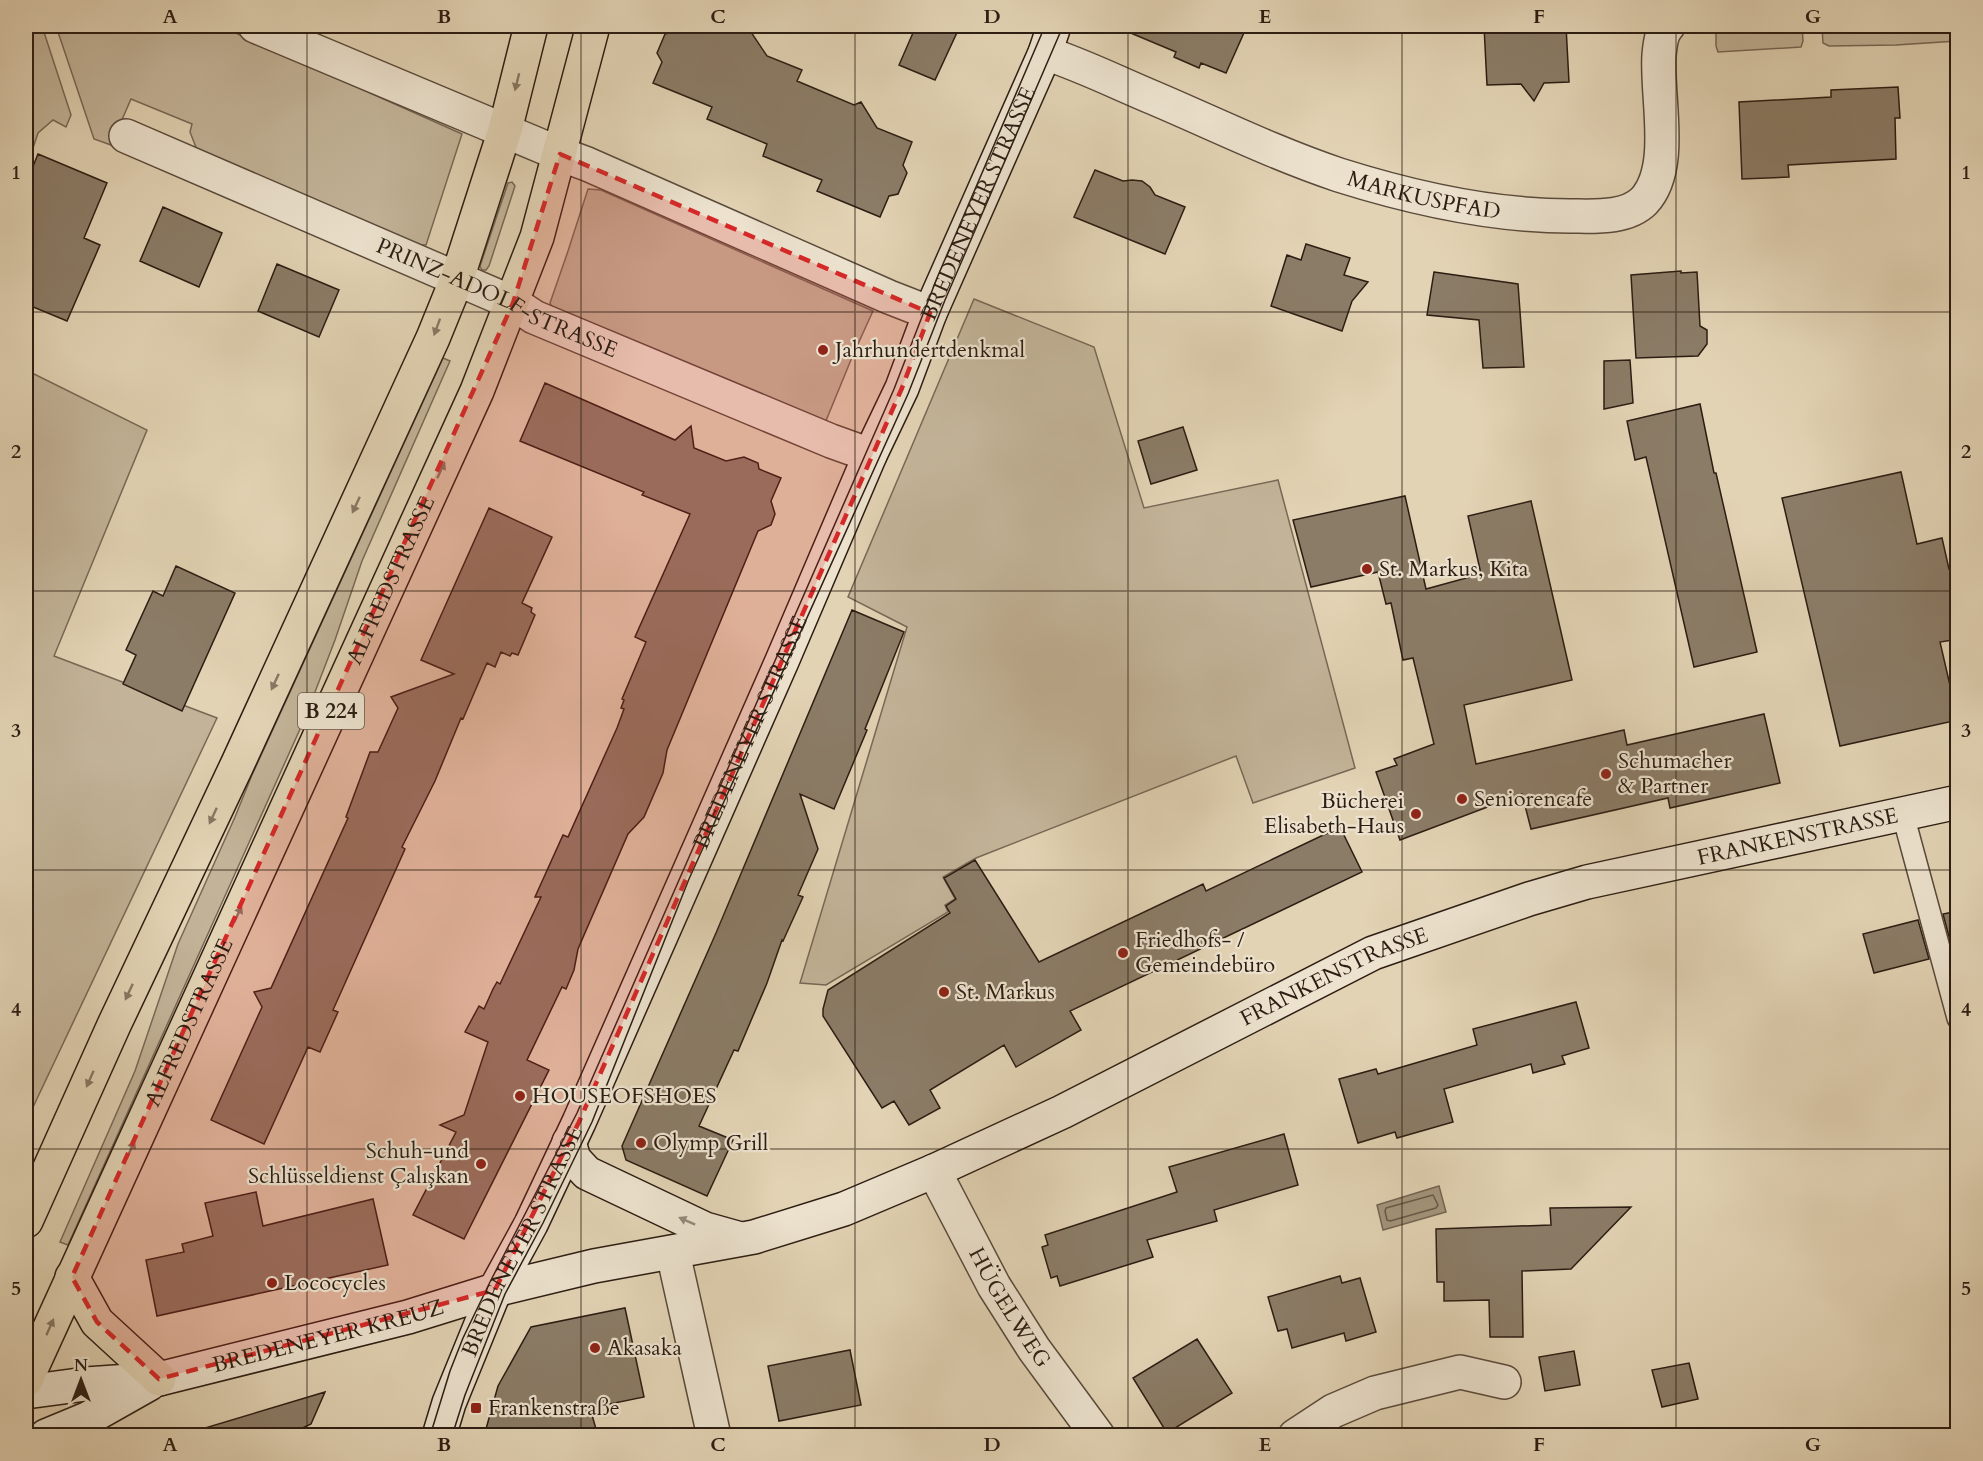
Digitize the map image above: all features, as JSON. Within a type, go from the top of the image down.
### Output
[{"type":"main road","name":"B 224","points":[[26,1221],[114,1025],[238,763],[433,338],[457,279],[505,130],[531,26]]},
{"type":"main road","name":"ALFREDSTRASSE","points":[[26,1380],[467,413],[513,303],[537,237],[593,26]]},
{"type":"main road","points":[[72,1277],[97,1322],[159,1379]]},
{"type":"street","points":[[255,26],[587,164],[930,313]]},
{"type":"street","name":"MARKUSPFAD","points":[[1050,39],[1338,174],[1402,193],[1475,208],[1552,216],[1601,216],[1624,212],[1642,202],[1654,188],[1662,141],[1660,44],[1665,28],[1668,26]]},
{"type":"street","name":"BREDENEYER STRASSE","points":[[439,1436],[449,1403],[495,1290],[531,1224],[569,1142],[782,661],[870,455],[902,388],[930,313],[1050,39]]},
{"type":"street","name":"PRINZ-ADOLF-STRASSE","points":[[126,136],[513,303],[534,317],[831,441],[870,455]]},
{"type":"street","name":"FRANKENSTRASSE","points":[[495,1290],[594,1266],[742,1239],[844,1209],[934,1172],[1062,1112],[1373,953],[1529,899],[1587,882],[1958,802]]},
{"type":"street","points":[[569,1142],[574,1159],[586,1173],[705,1229],[742,1239]]},
{"type":"street","name":"HÜGELWEG","points":[[934,1172],[994,1286],[1034,1349],[1098,1436]]},
{"type":"street","points":[[673,1253],[714,1436]]},
{"type":"street","name":"BREDENEYER KREUZ","points":[[26,1392],[86,1384],[159,1379],[408,1317],[495,1290]]},
{"type":"street","points":[[1295,1436],[1333,1411],[1376,1393],[1460,1372],[1504,1382]]},
{"type":"street","name":"BREDENEYER KREUZ","points":[[46,1436],[87,1419],[159,1379]]},
{"type":"lane","points":[[1903,815],[1958,1018]]},
{"type":"highlighted area","points":[[560,154],[930,313],[902,388],[579,1122],[495,1290],[159,1379],[97,1322],[72,1277],[513,303]]},
{"type":"shaded area","points":[[26,26],[42,26],[71,115],[66,127],[53,120],[38,133],[33,148],[26,143]]},
{"type":"shaded area","points":[[56,26],[220,26],[462,134],[426,245],[412,244],[197,150],[190,132],[192,124],[131,99],[111,145],[94,139]]},
{"type":"shaded area","points":[[1802,26],[1801,47],[1718,52],[1716,29]]},
{"type":"shaded area","points":[[1822,26],[1957,26],[1957,41],[1829,46],[1823,43]]},
{"type":"shaded area","points":[[512,182],[515,186],[489,266],[486,270],[482,270],[480,266],[508,183]]},
{"type":"shaded area","points":[[588,189],[601,190],[873,311],[823,428],[554,310],[550,303]]},
{"type":"shaded area","points":[[974,299],[1094,347],[1144,508],[1278,480],[1355,768],[1253,803],[1236,756],[976,858],[943,877],[955,899],[945,905],[948,912],[826,985],[800,983],[907,627],[848,597]]},
{"type":"shaded area","points":[[443,358],[450,361],[362,561],[305,718],[68,1245],[60,1242],[135,1071],[178,944],[252,775]]},
{"type":"shaded area","points":[[26,370],[147,430],[54,656],[217,718],[26,1122]]},
{"type":"water","points":[[1439,1186],[1446,1212],[1383,1230],[1377,1205]]},
{"type":"building","points":[[678,26],[725,26],[743,33],[749,29],[767,56],[802,70],[797,81],[854,105],[861,102],[877,128],[912,142],[903,165],[907,173],[898,194],[889,196],[880,217],[817,191],[822,180],[763,156],[767,144],[707,119],[712,107],[653,83],[662,62],[657,53],[665,34],[675,31]]},
{"type":"building","points":[[916,26],[960,26],[935,80],[899,65]]},
{"type":"building","points":[[1114,26],[1247,26],[1226,73],[1201,63],[1199,68],[1174,57],[1176,52]]},
{"type":"building","points":[[1484,26],[1566,26],[1569,82],[1544,83],[1534,101],[1521,84],[1487,85]]},
{"type":"building","points":[[1898,87],[1900,118],[1895,118],[1896,159],[1788,165],[1789,177],[1742,179],[1739,102],[1831,97],[1831,90]]},
{"type":"building","points":[[38,154],[107,183],[84,238],[100,245],[67,321],[26,304],[26,184]]},
{"type":"building","points":[[1095,170],[1123,181],[1142,181],[1155,195],[1185,207],[1165,254],[1074,217]]},
{"type":"building","points":[[163,207],[222,233],[199,287],[140,261]]},
{"type":"building","points":[[1306,244],[1350,258],[1344,275],[1368,282],[1352,301],[1342,331],[1271,306],[1287,255],[1301,260]]},
{"type":"building","points":[[277,264],[339,290],[319,337],[258,311]]},
{"type":"building","points":[[1681,271],[1681,273],[1697,272],[1700,326],[1707,330],[1707,344],[1698,356],[1636,358],[1631,275]]},
{"type":"building","points":[[1434,272],[1518,284],[1524,367],[1483,368],[1479,320],[1427,315]]},
{"type":"building","points":[[1630,360],[1633,403],[1604,409],[1604,361]]},
{"type":"building","points":[[545,383],[675,440],[691,426],[694,448],[726,461],[744,457],[758,463],[759,469],[781,478],[771,501],[775,514],[771,525],[758,531],[667,750],[663,773],[644,817],[628,834],[578,949],[574,970],[566,989],[562,987],[527,1060],[549,1070],[464,1239],[413,1215],[456,1132],[440,1125],[464,1115],[488,1042],[465,1032],[479,1006],[484,1009],[497,982],[500,984],[541,897],[535,897],[563,835],[568,837],[617,728],[624,709],[621,708],[624,700],[622,699],[646,642],[635,637],[690,514],[642,495],[644,492],[520,441]]},
{"type":"building","points":[[1700,404],[1714,473],[1716,473],[1757,652],[1694,667],[1646,457],[1635,460],[1627,421]]},
{"type":"building","points":[[1183,427],[1197,470],[1151,484],[1138,441]]},
{"type":"building","points":[[1901,472],[1917,544],[1942,538],[1949,569],[1958,567],[1958,639],[1940,642],[1958,720],[1840,746],[1782,498]]},
{"type":"building","points":[[1405,496],[1426,589],[1481,574],[1468,516],[1531,501],[1572,680],[1464,705],[1476,764],[1624,730],[1627,745],[1764,714],[1780,783],[1670,808],[1668,798],[1531,829],[1522,794],[1400,840],[1376,772],[1397,765],[1394,759],[1434,744],[1413,658],[1403,660],[1391,603],[1386,604],[1378,572],[1311,587],[1293,520]]},
{"type":"building","points":[[489,508],[552,537],[522,603],[532,608],[531,612],[535,615],[518,655],[512,653],[510,656],[501,652],[495,667],[487,663],[435,781],[402,847],[405,849],[333,1010],[338,1012],[320,1052],[308,1047],[264,1144],[211,1120],[262,1007],[254,992],[271,988],[348,818],[346,817],[370,752],[378,752],[398,708],[391,697],[454,674],[421,660]]},
{"type":"building","points":[[176,566],[235,593],[182,711],[123,684],[136,655],[126,650],[153,591],[163,596]]},
{"type":"building","points":[[852,610],[904,632],[834,809],[800,794],[818,849],[798,895],[803,897],[782,940],[767,983],[738,1051],[734,1050],[699,1126],[733,1140],[707,1196],[626,1160],[622,1146],[716,933]]},
{"type":"building","name":"St. Markus","points":[[1340,827],[1362,872],[1070,1011],[1081,1030],[1016,1067],[1004,1045],[930,1090],[940,1108],[909,1125],[894,1101],[882,1108],[823,1016],[828,990],[950,913],[946,906],[956,899],[944,878],[975,860],[1039,962],[1203,884],[1206,891]]},
{"type":"building","points":[[1958,911],[1958,951],[1953,952],[1943,914]]},
{"type":"building","points":[[1918,920],[1929,959],[1874,973],[1863,934]]},
{"type":"building","points":[[1576,1002],[1589,1048],[1562,1056],[1565,1064],[1533,1073],[1531,1064],[1444,1089],[1453,1122],[1397,1138],[1395,1132],[1358,1143],[1339,1079],[1376,1069],[1378,1074],[1477,1045],[1473,1029]]},
{"type":"building","points":[[1284,1134],[1298,1185],[1214,1210],[1217,1221],[1147,1240],[1153,1257],[1060,1286],[1057,1276],[1051,1278],[1042,1247],[1048,1245],[1045,1235],[1177,1192],[1169,1167]]},
{"type":"building","points":[[256,1192],[263,1226],[373,1199],[388,1265],[157,1316],[146,1260],[184,1252],[182,1244],[213,1236],[205,1203]]},
{"type":"building","points":[[1631,1207],[1571,1269],[1522,1271],[1523,1337],[1490,1337],[1489,1300],[1444,1301],[1444,1282],[1437,1282],[1436,1229],[1551,1225],[1550,1208]]},
{"type":"building","points":[[1340,1276],[1342,1283],[1360,1278],[1376,1332],[1346,1341],[1344,1333],[1292,1348],[1287,1329],[1278,1331],[1268,1297]]},
{"type":"building","points":[[625,1308],[644,1397],[590,1408],[598,1436],[484,1436],[498,1386],[531,1327]]},
{"type":"building","points":[[1197,1339],[1232,1393],[1167,1433],[1133,1378]]},
{"type":"building","points":[[850,1350],[861,1405],[779,1421],[768,1366]]},
{"type":"building","points":[[1574,1351],[1580,1385],[1545,1391],[1539,1357]]},
{"type":"building","points":[[1689,1363],[1698,1399],[1662,1407],[1652,1370]]},
{"type":"building","points":[[325,1392],[311,1424],[286,1436],[206,1436],[205,1428]]},
{"type":"tram line","points":[[430,1436],[463,1338],[577,1113],[894,389],[937,278],[1045,26]]},
{"type":"tram line","points":[[452,1436],[465,1395],[505,1294],[543,1223],[592,1122],[689,879],[908,394],[945,300],[1063,26]]},
{"type":"place","name":"Jahrhundertdenkmal","points":[[823,350]]},
{"type":"place","name":"St. Markus, Kita","points":[[1367,569]]},
{"type":"place","name":"Schumacher & Partner","points":[[1606,774]]},
{"type":"place","name":"Seniorencafe","points":[[1462,799]]},
{"type":"place","name":"Bücherei Elisabeth-Haus","points":[[1416,814]]},
{"type":"place","name":"Friedhofs- / Gemeindebüro","points":[[1123,953]]},
{"type":"place","name":"St. Markus","points":[[944,992]]},
{"type":"place","name":"HOUSEOFSHOES","points":[[520,1096]]},
{"type":"place","name":"Olymp Grill","points":[[641,1143]]},
{"type":"place","name":"Schuh-und Schlüsseldienst Çalışkan","points":[[481,1164]]},
{"type":"place","name":"Lococycles","points":[[272,1283]]},
{"type":"place","name":"Akasaka","points":[[595,1348]]},
{"type":"place","name":"Frankenstraße","points":[[476,1408]]}]
